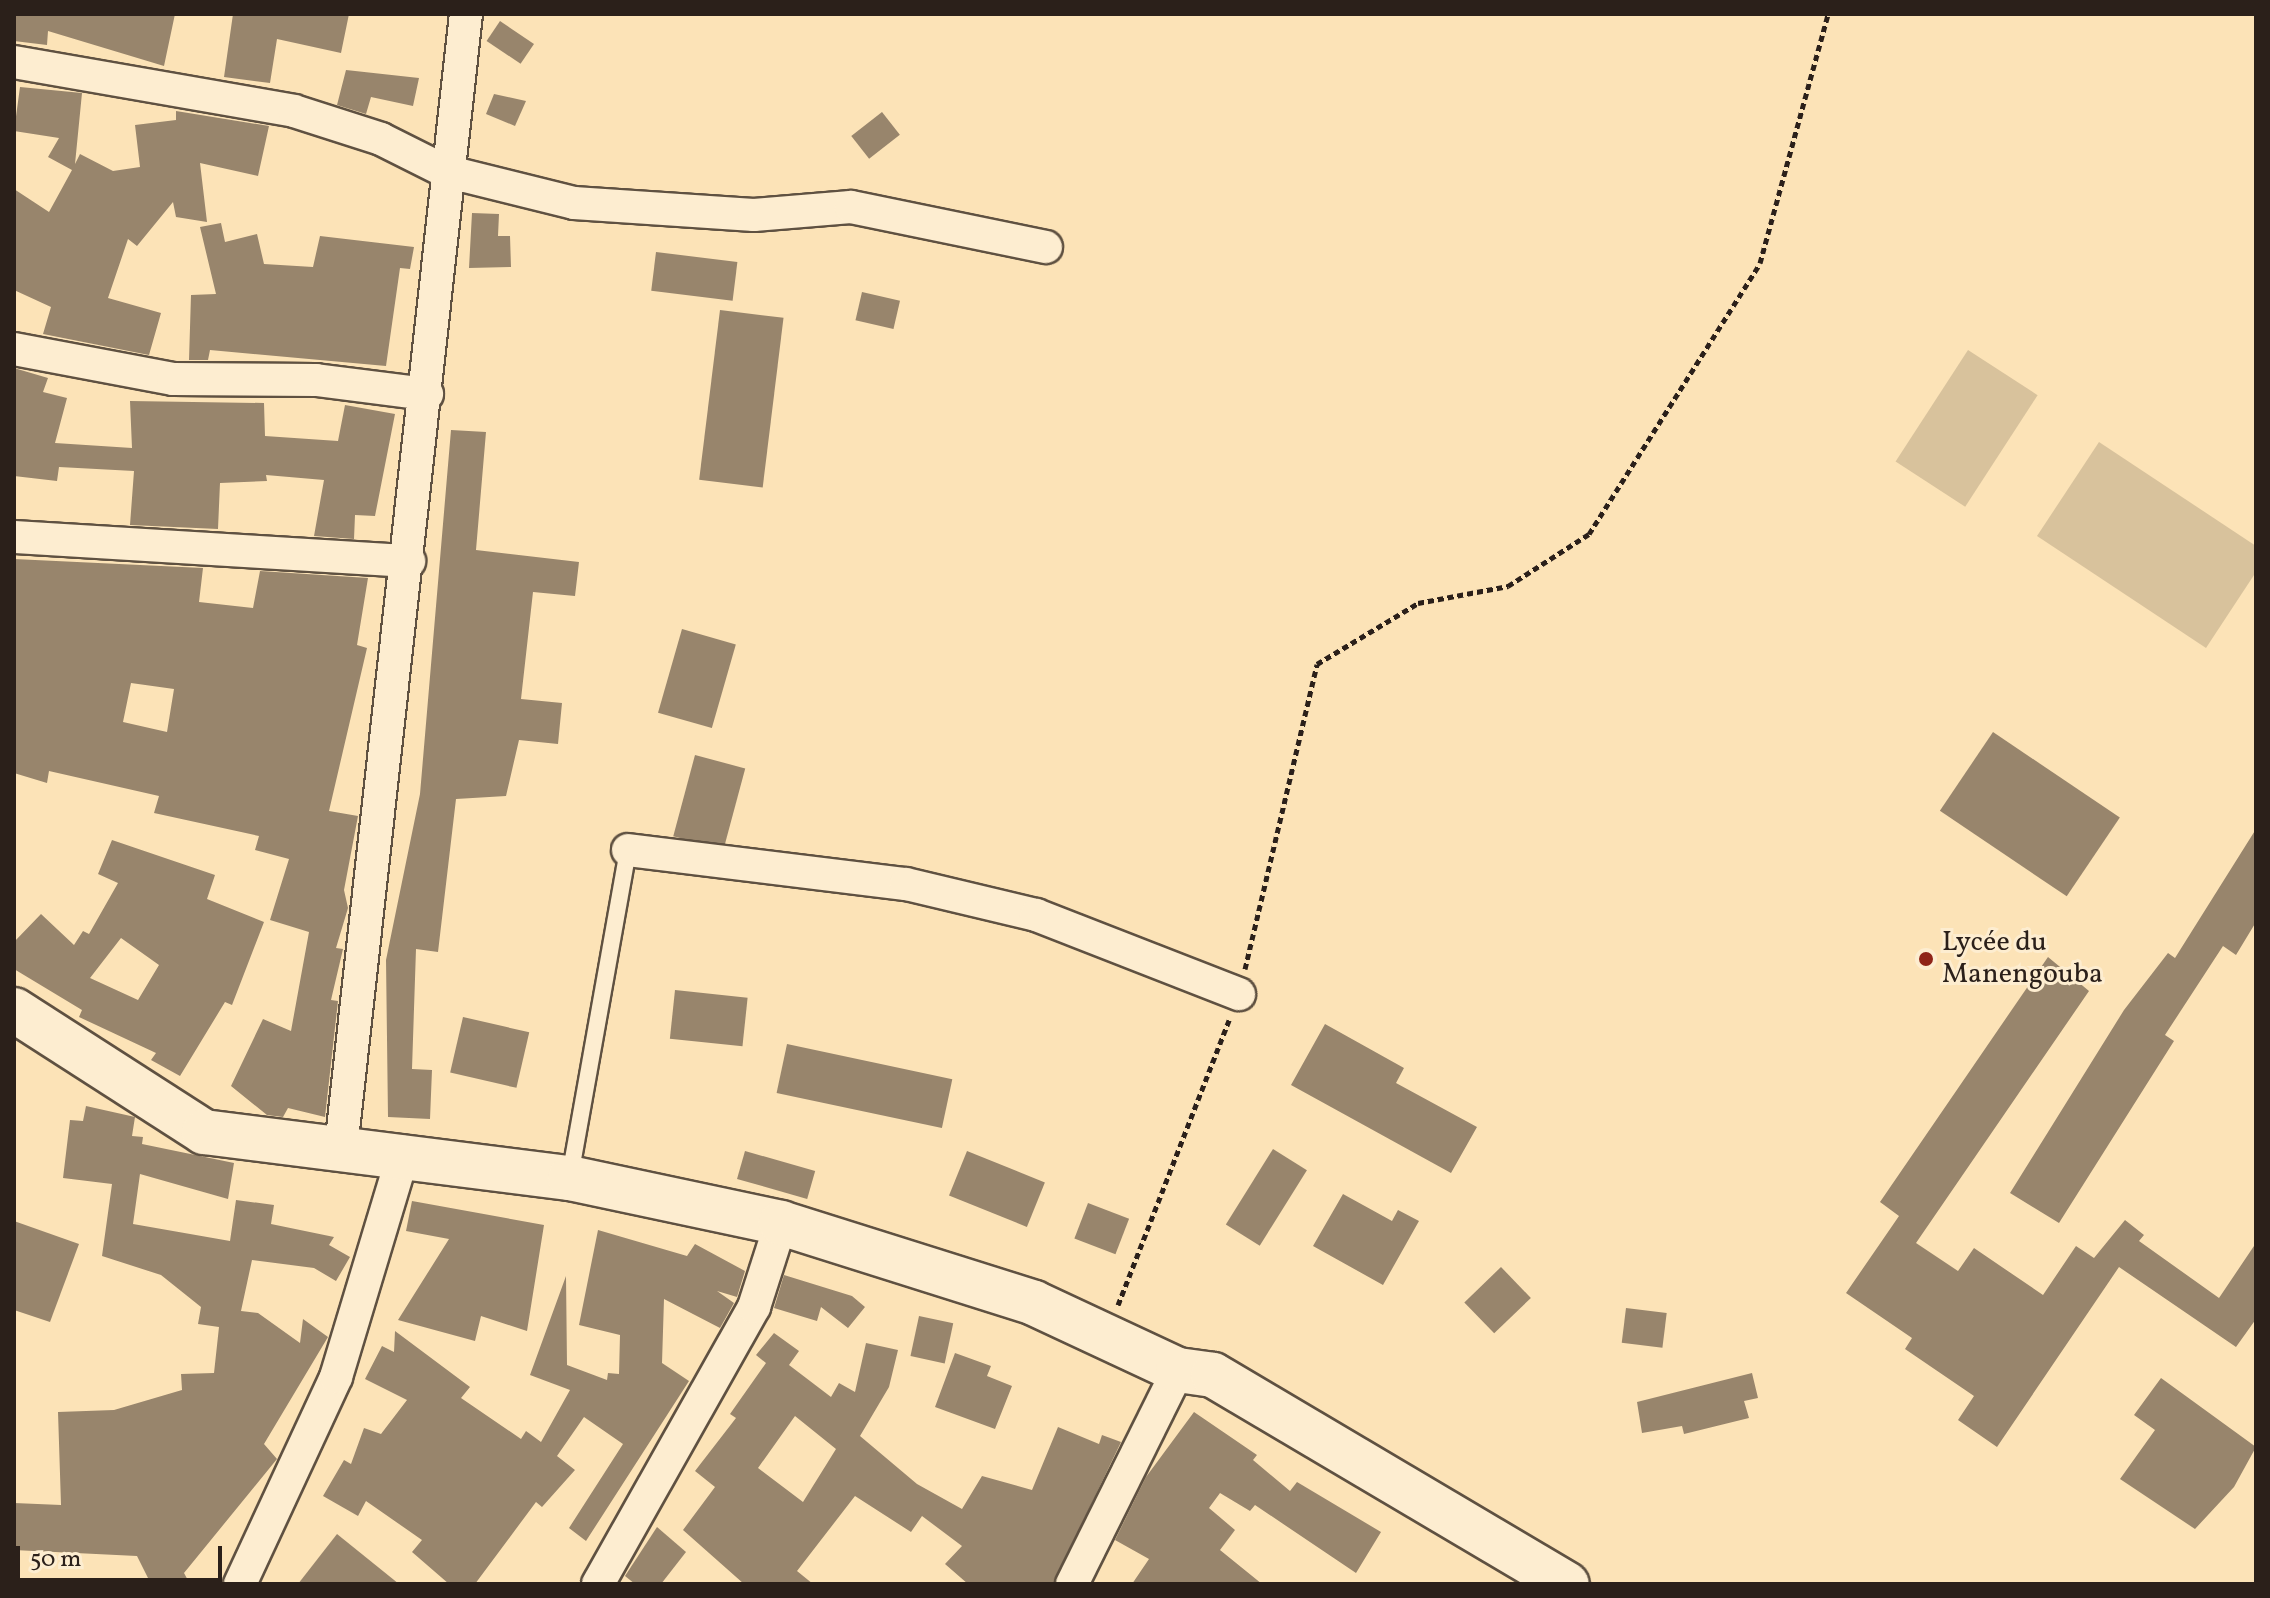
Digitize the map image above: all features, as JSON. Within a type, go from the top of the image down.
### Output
[{"type":"street","points":[[341,1148],[427,394],[445,171],[466,14]]},
{"type":"street","points":[[14,62],[294,111],[381,139],[445,171],[574,203],[754,215],[851,207],[1046,247]]},
{"type":"street","points":[[14,349],[173,379],[316,380],[427,394]]},
{"type":"street","points":[[14,537],[409,561]]},
{"type":"street","points":[[628,850],[964,898],[1036,915],[1239,994]]},
{"type":"street","points":[[14,1010],[204,1132],[404,1152],[466,1168],[570,1178],[781,1223],[1107,1332],[1178,1370],[1213,1375],[1567,1584]]},
{"type":"street","points":[[240,1584],[336,1377],[404,1152]]},
{"type":"street","points":[[598,1584],[754,1307],[781,1223]]},
{"type":"street","points":[[1072,1584],[1178,1370]]},
{"type":"lane","points":[[570,1178],[628,850]]},
{"type":"path","points":[[1107,1332],[1239,994],[1317,664],[1418,603],[1508,586],[1589,534],[1760,263],[1828,14]]},
{"type":"shaded area","points":[[1968,350],[2038,395],[1965,507],[1896,462]]},
{"type":"shaded area","points":[[2099,442],[2256,546],[2256,572],[2206,648],[2037,536]]},
{"type":"building","points":[[14,14],[175,14],[164,66],[48,31],[47,45],[14,41]]},
{"type":"building","points":[[233,14],[349,14],[341,53],[277,39],[270,83],[224,77]]},
{"type":"building","points":[[500,21],[534,44],[521,64],[487,41]]},
{"type":"building","points":[[346,70],[419,78],[413,106],[371,97],[366,114],[337,105]]},
{"type":"building","points":[[20,87],[82,93],[75,164],[80,154],[113,171],[140,167],[135,125],[176,120],[176,111],[269,126],[258,176],[200,163],[207,222],[176,217],[173,202],[137,246],[128,239],[108,298],[161,313],[149,355],[43,334],[51,307],[14,290],[14,189],[49,212],[72,170],[48,157],[59,138],[14,131]]},
{"type":"building","points":[[494,94],[526,101],[515,126],[486,114]]},
{"type":"building","points":[[882,112],[900,135],[869,159],[851,136]]},
{"type":"building","points":[[472,213],[499,214],[498,236],[510,236],[511,267],[469,268]]},
{"type":"building","points":[[221,223],[225,242],[257,234],[264,264],[313,267],[320,236],[414,247],[410,269],[400,268],[386,366],[210,350],[208,360],[189,360],[191,295],[216,294],[200,227]]},
{"type":"building","points":[[656,252],[737,262],[733,301],[651,291]]},
{"type":"building","points":[[862,292],[900,301],[893,329],[855,320]]},
{"type":"building","points":[[720,310],[784,318],[763,488],[699,480]]},
{"type":"building","points":[[14,368],[48,378],[43,392],[67,398],[55,443],[132,448],[130,401],[264,403],[265,436],[338,441],[345,405],[395,414],[375,516],[355,515],[354,539],[314,536],[324,480],[266,475],[267,481],[220,483],[218,529],[130,525],[134,471],[59,467],[57,481],[14,476]]},
{"type":"building","points":[[451,430],[486,432],[476,550],[579,562],[575,596],[533,592],[521,699],[562,703],[558,744],[519,740],[506,796],[456,799],[438,952],[416,949],[412,1069],[432,1070],[430,1119],[388,1117],[386,960],[420,794]]},
{"type":"building","points":[[14,559],[203,568],[199,602],[253,608],[260,571],[368,578],[357,645],[367,648],[329,811],[358,816],[344,890],[348,908],[336,948],[343,949],[331,1000],[338,1001],[325,1117],[288,1108],[283,1117],[267,1115],[231,1086],[263,1019],[291,1031],[309,932],[270,920],[289,859],[255,850],[259,836],[154,813],[159,796],[49,771],[47,783],[14,773]],"holes":[[[131,683],[174,689],[167,732],[123,722]]]},
{"type":"building","points":[[682,629],[736,644],[712,728],[658,713]]},
{"type":"building","points":[[1993,732],[2120,818],[2067,896],[1940,811]]},
{"type":"building","points":[[695,755],[745,768],[723,850],[673,836]]},
{"type":"building","points":[[2256,829],[2256,922],[2236,955],[2223,946],[2165,1035],[2174,1041],[2059,1223],[2010,1193],[2124,1010],[2168,953],[2175,958]]},
{"type":"building","points":[[112,840],[215,875],[207,899],[264,922],[232,1005],[225,1002],[180,1076],[151,1060],[156,1053],[79,1017],[82,1010],[14,969],[14,942],[41,914],[74,945],[83,931],[89,934],[118,883],[98,874]],"holes":[[[121,938],[159,965],[138,1000],[90,978]]]},
{"type":"building","points":[[2048,957],[2089,991],[1916,1243],[1958,1271],[1974,1248],[2043,1295],[2076,1246],[2094,1258],[2125,1220],[2144,1235],[2139,1241],[2219,1298],[2256,1243],[2256,1319],[2236,1347],[2119,1267],[1997,1447],[1958,1420],[1974,1396],[1905,1349],[1912,1338],[1846,1293],[1899,1216],[1880,1202]]},
{"type":"building","points":[[675,990],[748,998],[742,1046],[670,1039]]},
{"type":"building","points":[[463,1017],[529,1032],[516,1088],[450,1073]]},
{"type":"building","points":[[1325,1024],[1404,1068],[1396,1083],[1477,1127],[1451,1173],[1291,1085]]},
{"type":"building","points":[[787,1044],[952,1079],[942,1128],[777,1093]]},
{"type":"building","points":[[86,1106],[135,1117],[132,1136],[143,1137],[142,1144],[234,1163],[228,1199],[140,1174],[133,1224],[230,1241],[236,1200],[274,1205],[271,1224],[334,1237],[329,1245],[350,1257],[336,1281],[314,1268],[252,1260],[241,1311],[258,1313],[300,1343],[303,1319],[328,1337],[264,1444],[277,1459],[184,1573],[190,1584],[151,1584],[137,1556],[14,1550],[14,1503],[61,1505],[58,1412],[114,1410],[182,1390],[181,1374],[214,1373],[219,1327],[198,1324],[201,1307],[161,1275],[102,1256],[112,1184],[63,1178],[70,1120],[83,1121]]},
{"type":"building","points":[[1273,1149],[1307,1170],[1260,1246],[1226,1224]]},
{"type":"building","points":[[745,1151],[815,1171],[807,1199],[737,1179]]},
{"type":"building","points":[[967,1151],[1045,1182],[1027,1227],[949,1196]]},
{"type":"building","points":[[1343,1194],[1392,1221],[1398,1210],[1419,1221],[1383,1285],[1313,1246]]},
{"type":"building","points":[[412,1201],[544,1225],[527,1331],[481,1316],[475,1341],[398,1320],[449,1239],[406,1231]]},
{"type":"building","points":[[1088,1203],[1129,1219],[1115,1254],[1074,1238]]},
{"type":"building","points":[[14,1221],[79,1244],[50,1322],[14,1310]]},
{"type":"building","points":[[598,1230],[687,1256],[695,1244],[745,1271],[737,1297],[717,1291],[734,1303],[720,1328],[664,1299],[662,1363],[689,1381],[586,1541],[569,1528],[623,1444],[584,1417],[557,1456],[575,1470],[542,1507],[536,1502],[475,1584],[449,1584],[412,1552],[422,1540],[366,1501],[358,1516],[323,1496],[344,1460],[351,1464],[364,1428],[381,1434],[407,1400],[365,1379],[382,1346],[394,1352],[395,1331],[470,1387],[461,1398],[521,1439],[526,1431],[541,1442],[570,1390],[530,1375],[566,1276],[567,1365],[607,1380],[608,1373],[619,1374],[620,1335],[579,1325]]},
{"type":"building","points":[[1501,1267],[1531,1298],[1494,1333],[1464,1302]]},
{"type":"building","points":[[784,1275],[852,1296],[865,1307],[848,1328],[821,1307],[817,1321],[774,1308]]},
{"type":"building","points":[[1626,1308],[1667,1313],[1662,1348],[1622,1343]]},
{"type":"building","points":[[919,1316],[953,1323],[945,1363],[910,1356]]},
{"type":"building","points":[[774,1333],[799,1351],[789,1365],[831,1397],[839,1383],[855,1392],[866,1343],[898,1350],[889,1387],[860,1436],[917,1484],[962,1509],[982,1476],[1032,1490],[1058,1427],[1099,1444],[1102,1435],[1121,1442],[1053,1584],[968,1584],[945,1564],[962,1546],[922,1516],[911,1532],[855,1496],[797,1571],[813,1584],[744,1584],[683,1530],[715,1487],[695,1471],[736,1418],[730,1414],[766,1363],[756,1355]],"holes":[[[795,1416],[836,1449],[803,1502],[758,1468]]]},
{"type":"building","points":[[955,1353],[991,1366],[987,1376],[1012,1386],[995,1429],[935,1407]]},
{"type":"building","points":[[1752,1373],[1758,1398],[1744,1401],[1749,1418],[1684,1434],[1682,1426],[1642,1433],[1637,1402]]},
{"type":"building","points":[[2161,1378],[2256,1447],[2234,1487],[2195,1529],[2120,1479],[2155,1430],[2134,1415]]},
{"type":"building","points":[[1194,1412],[1257,1455],[1253,1460],[1290,1491],[1297,1482],[1381,1532],[1356,1573],[1255,1505],[1250,1511],[1220,1493],[1209,1508],[1235,1530],[1220,1550],[1262,1584],[1132,1584],[1149,1559],[1115,1540],[1146,1477]]},
{"type":"building","points":[[657,1527],[686,1552],[661,1584],[635,1584],[625,1576]]},
{"type":"building","points":[[337,1534],[399,1584],[298,1584]]},
{"type":"place","name":"Lycée du Manengouba","points":[[1926,959]]}]
